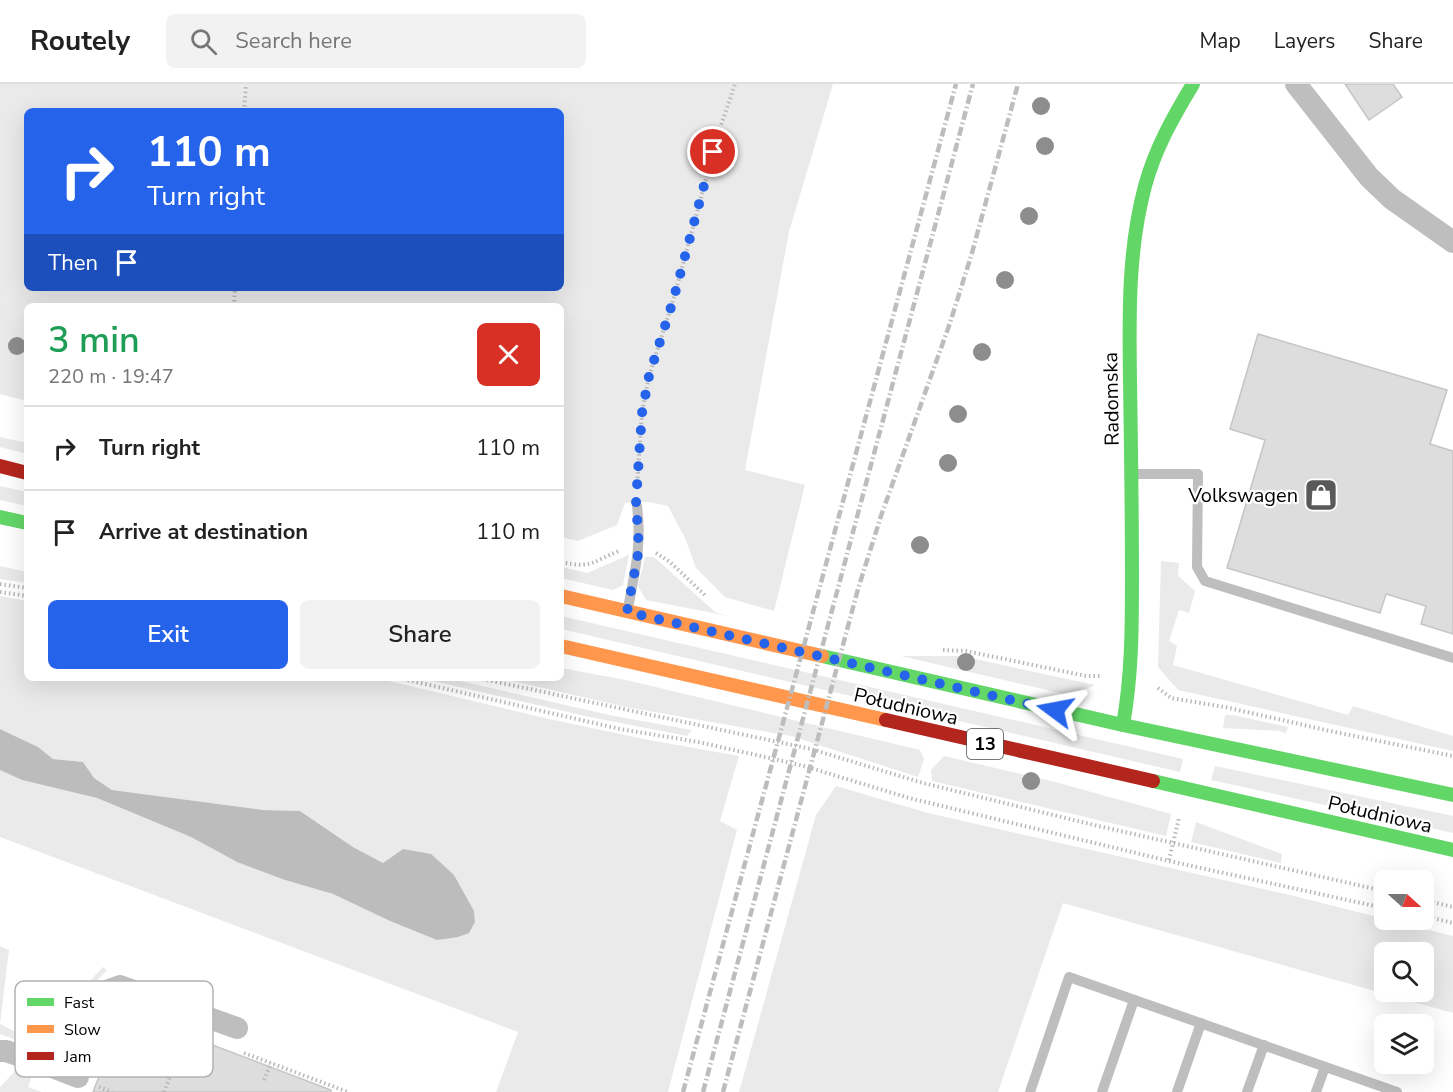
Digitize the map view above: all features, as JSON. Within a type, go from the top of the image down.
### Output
[{"type":"main road","name":"Radomska","points":[[1123,725],[1132,663],[1130,301],[1135,224],[1142,192],[1163,135],[1193,84]]},
{"type":"main road","points":[[0,466],[24,472]]},
{"type":"main road","points":[[0,517],[24,522]]},
{"type":"main road","name":"Południowa","points":[[564,597],[1123,725],[1453,795]]},
{"type":"main road","name":"Południowa","points":[[564,647],[1453,850]]},
{"type":"street","points":[[1296,84],[1368,177],[1392,199],[1453,242]]},
{"type":"street","points":[[213,1019],[237,1028]]},
{"type":"street","points":[[0,1051],[15,1054]]},
{"type":"lane","points":[[1132,474],[1198,474],[1197,567],[1205,581],[1453,658]]},
{"type":"lane","points":[[627,612],[639,549],[637,506]]},
{"type":"lane","points":[[1030,1092],[1069,977],[1325,1066],[1384,1090],[1398,1092]]},
{"type":"lane","points":[[1102,1092],[1134,1000]]},
{"type":"lane","points":[[1177,1092],[1201,1023]]},
{"type":"lane","points":[[1247,1092],[1264,1045]]},
{"type":"lane","points":[[1316,1092],[1325,1066]]},
{"type":"path","points":[[244,108],[246,84]]},
{"type":"path","points":[[637,506],[642,413],[649,376],[673,301],[719,131],[735,84]]},
{"type":"path","points":[[564,562],[585,566],[627,548],[639,549],[662,556],[709,598]]},
{"type":"path","points":[[0,584],[24,588]]},
{"type":"path","points":[[0,592],[24,596]]},
{"type":"path","points":[[941,651],[966,651],[1086,676],[1099,675],[1108,678]]},
{"type":"path","points":[[412,681],[620,729],[699,742],[774,759],[909,798],[1169,861],[1374,906]]},
{"type":"path","points":[[491,681],[801,747],[914,781],[1374,889]]},
{"type":"path","points":[[1151,687],[1160,688],[1171,698],[1225,707],[1453,756]]},
{"type":"path","points":[[1434,902],[1453,907]]},
{"type":"path","points":[[1434,918],[1453,923]]},
{"type":"path","points":[[239,1051],[348,1092]]},
{"type":"path","points":[[264,1080],[271,1063]]},
{"type":"path","points":[[164,1092],[170,1077]]},
{"type":"shaded area","points":[[0,84],[833,84],[789,232],[745,470],[805,485],[774,611],[725,597],[696,568],[685,538],[668,506],[648,502],[625,503],[617,525],[578,541],[564,538],[564,303],[24,303],[24,400],[0,394]]},
{"type":"shaded area","points":[[0,437],[24,442],[24,453],[0,447]]},
{"type":"shaded area","points":[[0,486],[24,491],[24,505],[0,500]]},
{"type":"shaded area","points":[[629,555],[623,585],[613,590],[564,579],[564,568],[587,573]]},
{"type":"shaded area","points":[[645,557],[654,557],[715,612],[729,616],[646,600],[638,586]]},
{"type":"shaded area","points":[[1161,561],[1179,563],[1178,576],[1195,591],[1189,613],[1179,610],[1169,641],[1177,646],[1173,665],[1348,715],[1353,706],[1453,736],[1453,751],[1178,690],[1158,667]]},
{"type":"shaded area","points":[[0,566],[24,571],[24,583],[0,579]]},
{"type":"shaded area","points":[[0,596],[24,600],[24,681],[389,681],[549,719],[739,756],[720,821],[737,830],[668,1092],[496,1092],[518,1032],[0,837],[0,770],[22,780],[97,798],[191,837],[237,862],[285,880],[333,894],[390,921],[438,940],[475,922],[474,912],[454,875],[403,849],[383,863],[353,847],[300,811],[263,810],[112,790],[94,778],[83,762],[53,759],[38,747],[0,729]]},
{"type":"shaded area","points":[[564,617],[1183,759],[1180,772],[564,630]]},
{"type":"shaded area","points":[[901,656],[961,656],[1095,685],[1080,692],[1064,694]]},
{"type":"shaded area","points":[[564,669],[626,680],[920,750],[924,759],[918,777],[791,736],[626,707],[512,681],[564,681]]},
{"type":"shaded area","points":[[433,681],[460,681],[614,716],[692,730],[687,736],[585,716]]},
{"type":"shaded area","points":[[1225,715],[1288,727],[1286,733],[1223,728]]},
{"type":"shaded area","points":[[0,729],[38,747],[53,759],[83,762],[94,778],[112,790],[263,810],[300,811],[353,847],[383,863],[403,849],[431,854],[454,875],[474,911],[475,922],[469,933],[437,940],[333,894],[285,880],[237,862],[191,837],[97,798],[22,780],[0,770]]},
{"type":"shaded area","points":[[944,756],[1055,782],[1171,814],[1166,836],[932,781],[931,770]]},
{"type":"shaded area","points":[[1215,766],[1453,816],[1453,833],[1211,780]]},
{"type":"shaded area","points":[[836,786],[928,813],[1374,916],[1374,930],[1429,930],[1453,936],[1453,1013],[1414,1002],[1434,1002],[1434,942],[1374,942],[1374,991],[1063,903],[998,1092],[739,1092],[816,815]]},
{"type":"shaded area","points":[[1196,822],[1282,854],[1281,863],[1191,842]]},
{"type":"shaded area","points":[[0,946],[9,950],[0,1024]]},
{"type":"shaded area","points":[[103,967],[107,970],[97,981],[90,981]]},
{"type":"shaded area","points":[[0,1024],[15,1032],[15,1040],[0,1034]]},
{"type":"shaded area","points":[[15,1071],[15,1077],[32,1077],[28,1087],[42,1092],[0,1092],[0,1087]]},
{"type":"building","points":[[1345,84],[1393,84],[1402,97],[1369,120]]},
{"type":"building","points":[[1258,334],[1447,390],[1430,444],[1453,451],[1453,634],[1421,624],[1426,606],[1386,594],[1380,613],[1227,568],[1265,440],[1230,429]]},
{"type":"building","points":[[213,1045],[331,1090],[331,1092],[93,1092],[99,1077],[213,1077]]},
{"type":"railway","points":[[683,1092],[956,84]]},
{"type":"railway","points":[[703,1092],[973,84]]},
{"type":"railway","points":[[723,1092],[858,589],[881,516],[950,323],[972,253],[1018,84]]},
{"type":"traffic: fast","points":[[1123,725],[1132,632],[1130,332],[1135,234],[1145,186],[1154,159],[1193,84]]},
{"type":"traffic: fast","points":[[0,517],[24,522]]},
{"type":"traffic: fast","points":[[822,656],[1123,725],[1453,795]]},
{"type":"traffic: fast","points":[[1153,781],[1453,850]]},
{"type":"traffic: slow","points":[[564,597],[822,656]]},
{"type":"traffic: slow","points":[[564,647],[886,720]]},
{"type":"traffic: jam","points":[[0,466],[24,472]]},
{"type":"traffic: jam","points":[[886,720],[1153,781]]},
{"type":"place","name":"Volkswagen","points":[[1321,495]]},
{"type":"route","points":[[713,152],[673,301],[649,376],[642,413],[636,501],[639,549],[627,612],[1055,710]]}]
